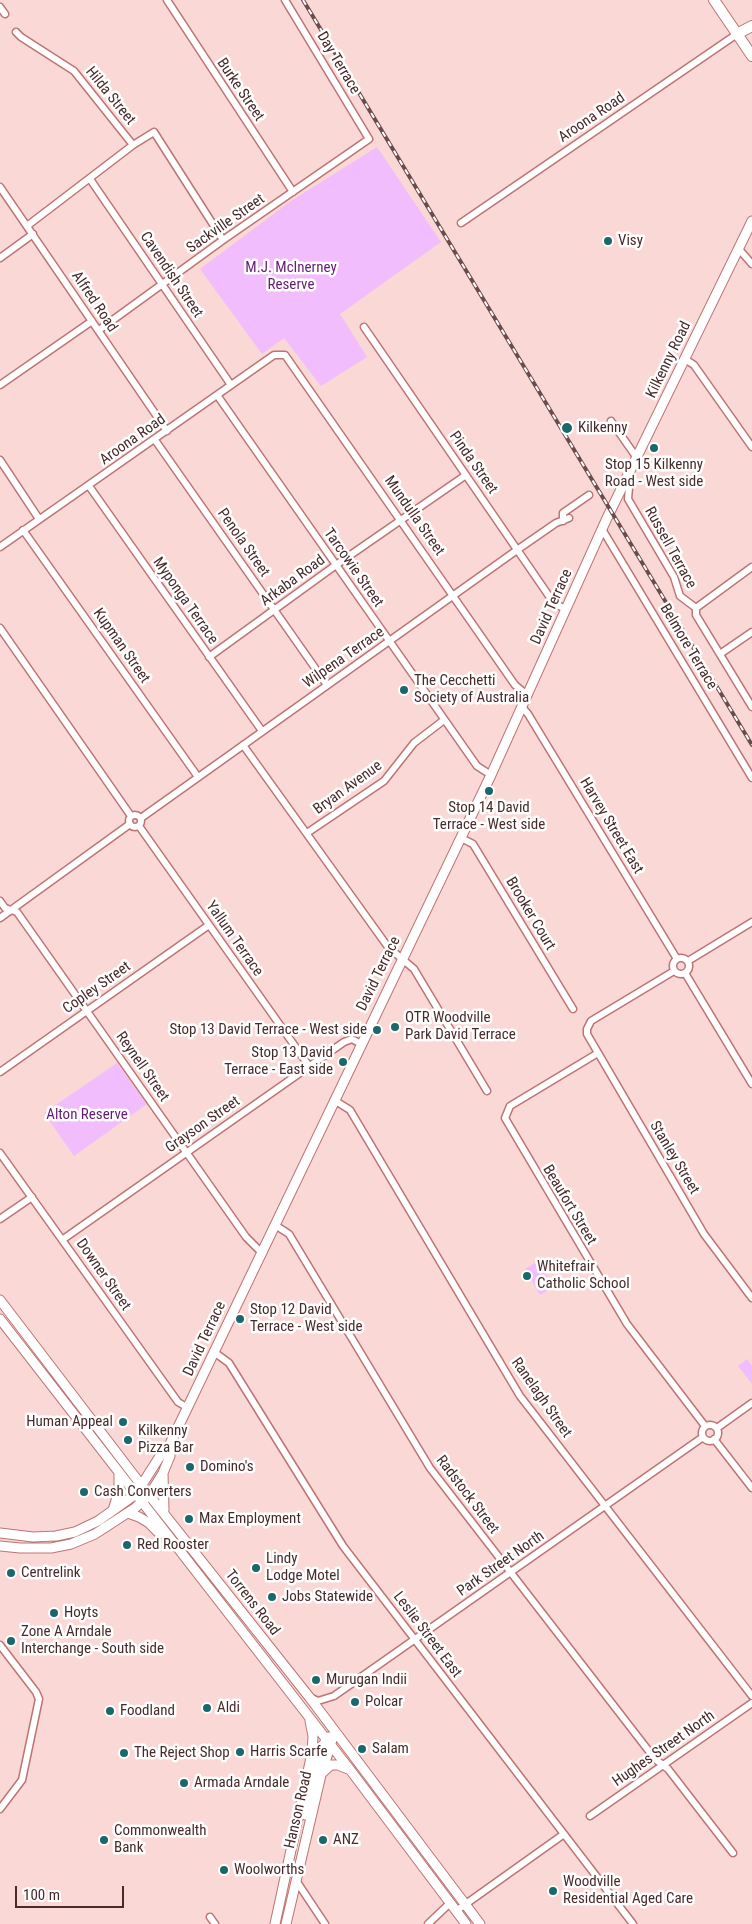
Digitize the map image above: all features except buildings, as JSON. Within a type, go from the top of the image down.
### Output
[{"type":"highway","points":[[714,0],[752,56]]},
{"type":"highway","points":[[737,34],[752,26]]},
{"type":"main road","name":"Kilkenny Road","points":[[610,511],[752,221]]},
{"type":"main road","name":"David Terrace","points":[[139,1498],[142,1486],[162,1453],[170,1446],[261,1252],[461,838],[610,511]]},
{"type":"main road","name":"Torrens Road","points":[[0,1300],[142,1486],[164,1510],[310,1698],[480,1924]]},
{"type":"main road","name":"Torrens Road","points":[[0,1319],[351,1771],[466,1924]]},
{"type":"main road","points":[[9,1330],[18,1324]]},
{"type":"main road","name":"David Terrace","points":[[139,1498],[150,1494],[163,1473],[170,1456],[170,1446]]},
{"type":"main road","points":[[163,1473],[164,1510]]},
{"type":"main road","points":[[113,1510],[119,1491],[119,1474]]},
{"type":"main road","points":[[0,1533],[33,1537],[56,1536],[75,1532],[98,1521],[113,1510],[139,1498]]},
{"type":"main road","points":[[0,1546],[51,1548],[71,1544],[95,1534],[128,1513],[139,1498]]},
{"type":"main road","points":[[128,1513],[139,1516],[150,1523],[158,1532],[168,1536]]},
{"type":"main road","points":[[296,1827],[312,1754],[314,1736],[307,1714]]},
{"type":"main road","name":"Hanson Road","points":[[275,1924],[296,1827],[303,1823],[320,1756],[335,1732]]},
{"type":"main road","name":"Hanson Road","points":[[286,1924],[328,1742]]},
{"type":"main road","points":[[321,1775],[331,1765],[338,1765],[351,1771]]},
{"type":"main road","points":[[284,1880],[293,1878],[300,1868]]},
{"type":"street","name":"Burke Street","points":[[167,0],[293,192]]},
{"type":"street","name":"Day Terrace","points":[[285,0],[370,139]]},
{"type":"street","points":[[0,7],[4,14]]},
{"type":"street","name":"Hilda Street","points":[[16,32],[20,37],[74,72],[133,145]]},
{"type":"street","name":"Aroona Road","points":[[461,223],[737,34]]},
{"type":"street","points":[[27,226],[133,145],[154,132],[223,240]]},
{"type":"street","name":"Sackville Street","points":[[98,330],[223,240],[370,139]]},
{"type":"street","name":"Cavendish Street","points":[[90,179],[231,385]]},
{"type":"street","name":"Alfred Road","points":[[0,187],[167,431]]},
{"type":"street","points":[[0,258],[33,234]]},
{"type":"street","points":[[738,248],[752,264]]},
{"type":"street","points":[[0,385],[92,321]]},
{"type":"street","name":"Pinda Street","points":[[364,327],[556,605],[566,609]]},
{"type":"street","name":"Aroona Road","points":[[0,547],[274,355],[280,354]]},
{"type":"street","name":"Mundulla Street","points":[[280,354],[285,355],[402,519],[515,685],[527,695]]},
{"type":"street","points":[[685,359],[694,365],[752,446]]},
{"type":"street","name":"Tarcowie Street","points":[[217,395],[477,766],[491,775]]},
{"type":"street","points":[[611,421],[637,458]]},
{"type":"street","name":"Penola Street","points":[[155,440],[327,686]]},
{"type":"street","points":[[0,460],[39,519]]},
{"type":"street","name":"Russell Terrace","points":[[631,471],[627,493],[638,516],[674,577],[680,596],[696,608],[696,615],[752,707]]},
{"type":"street","name":"Arkaba Road","points":[[210,657],[336,565],[466,475]]},
{"type":"street","name":"Myponga Terrace","points":[[89,486],[262,731]]},
{"type":"street","name":"Wilpena Terrace","points":[[141,818],[517,550],[566,520],[563,513],[589,495]]},
{"type":"street","name":"Belmore Terrace","points":[[602,529],[752,778]]},
{"type":"street","name":"Kupman Street","points":[[23,530],[198,777]]},
{"type":"street","points":[[696,608],[752,567]]},
{"type":"street","points":[[0,628],[131,816],[130,824],[0,918]]},
{"type":"street","points":[[720,654],[752,632]]},
{"type":"street","name":"Harvey Street East","points":[[522,707],[677,959]]},
{"type":"street","name":"Bryan Avenue","points":[[307,833],[390,775],[414,743],[444,720]]},
{"type":"street","points":[[243,745],[388,947],[414,969],[487,1091]]},
{"type":"street","points":[[130,824],[133,827],[139,826],[141,818],[136,815],[131,816]]},
{"type":"street","name":"Yallum Terrace","points":[[139,826],[309,1066]]},
{"type":"street","name":"Brooker Court","points":[[461,838],[473,844],[573,1009]]},
{"type":"street","name":"Reynell Street","points":[[0,901],[5,908],[17,912],[246,1237],[261,1252]]},
{"type":"street","points":[[688,962],[752,922]]},
{"type":"street","name":"Copley Street","points":[[0,1072],[209,925]]},
{"type":"street","points":[[683,958],[688,962],[689,967],[685,973],[681,974],[674,971],[673,964],[677,959],[683,958]]},
{"type":"street","name":"Stanley Street","points":[[674,971],[594,1018],[588,1024],[587,1034],[704,1234],[752,1298]]},
{"type":"street","points":[[685,973],[752,1084]]},
{"type":"street","name":"Grayson Street","points":[[62,1240],[348,1040],[352,1039],[361,1044]]},
{"type":"street","name":"Beaufort Street","points":[[598,1053],[510,1106],[505,1115],[511,1130],[627,1324],[705,1426]]},
{"type":"street","name":"Ranelagh Street","points":[[334,1100],[350,1110],[520,1396],[752,1696]]},
{"type":"street","name":"Downer Street","points":[[0,1154],[178,1402],[188,1408]]},
{"type":"street","points":[[0,1219],[32,1197]]},
{"type":"street","name":"Radstock Street","points":[[275,1225],[289,1234],[430,1468],[655,1759],[668,1769],[732,1853]]},
{"type":"street","name":"Leslie Street East","points":[[214,1352],[229,1363],[336,1536],[634,1924]]},
{"type":"street","points":[[716,1428],[752,1403]]},
{"type":"street","points":[[712,1425],[716,1428],[718,1434],[714,1440],[710,1441],[703,1437],[702,1431],[705,1426],[712,1425]]},
{"type":"street","name":"Park Street North","points":[[310,1698],[318,1702],[334,1696],[703,1437]]},
{"type":"street","points":[[714,1440],[752,1488]]},
{"type":"street","points":[[0,1645],[36,1692],[39,1699],[22,1780],[0,1809]]},
{"type":"street","name":"Hughes Street North","points":[[590,1816],[752,1703]]},
{"type":"street","points":[[456,1911],[564,1834]]},
{"type":"street","points":[[297,1882],[307,1900],[325,1924]]},
{"type":"street","points":[[292,1902],[301,1899],[307,1900]]},
{"type":"street","points":[[428,1924],[450,1903]]},
{"type":"street","points":[[210,1917],[215,1924]]},
{"type":"green space","name":"M.J. McInerney Reserve","points":[[377,147],[441,242],[340,314],[367,357],[321,386],[284,338],[262,354],[200,269],[291,201]]},
{"type":"green space","name":"Alton Reserve","points":[[117,1063],[147,1104],[74,1156],[44,1113]]},
{"type":"green space","points":[[538,1261],[554,1287],[540,1295],[525,1269]]},
{"type":"green space","points":[[747,1359],[752,1366],[752,1384],[738,1366]]},
{"type":"railway","points":[[303,0],[752,745]]},
{"type":"place","name":"Visy","points":[[608,241]]},
{"type":"place","name":"Kilkenny","points":[[567,428]]},
{"type":"place","name":"Stop 15 Kilkenny Road - West side","points":[[654,448]]},
{"type":"place","name":"The Cecchetti Society of Australia","points":[[404,690]]},
{"type":"place","name":"Stop 14 David Terrace - West side","points":[[489,791]]},
{"type":"place","name":"OTR Woodville Park David Terrace","points":[[395,1027]]},
{"type":"place","name":"Stop 13 David Terrace - West side","points":[[377,1030]]},
{"type":"place","name":"Stop 13 David Terrace - East side","points":[[343,1062]]},
{"type":"place","name":"Whitefrair Catholic School","points":[[527,1276]]},
{"type":"place","name":"Stop 12 David Terrace - West side","points":[[240,1319]]},
{"type":"place","name":"Human Appeal","points":[[123,1422]]},
{"type":"place","name":"Kilkenny Pizza Bar","points":[[128,1440]]},
{"type":"place","name":"Domino's","points":[[190,1467]]},
{"type":"place","name":"Cash Converters","points":[[84,1492]]},
{"type":"place","name":"Max Employment","points":[[189,1519]]},
{"type":"place","name":"Red Rooster","points":[[127,1545]]},
{"type":"place","name":"Lindy Lodge Motel","points":[[256,1568]]},
{"type":"place","name":"Centrelink","points":[[11,1573]]},
{"type":"place","name":"Jobs Statewide","points":[[272,1597]]},
{"type":"place","name":"Hoyts","points":[[54,1613]]},
{"type":"place","name":"Zone A Arndale Interchange - South side","points":[[11,1641]]},
{"type":"place","name":"Murugan Indii","points":[[316,1680]]},
{"type":"place","name":"Polcar","points":[[355,1702]]},
{"type":"place","name":"Aldi","points":[[207,1708]]},
{"type":"place","name":"Foodland","points":[[110,1711]]},
{"type":"place","name":"Salam","points":[[362,1749]]},
{"type":"place","name":"Harris Scarfe","points":[[240,1752]]},
{"type":"place","name":"The Reject Shop","points":[[124,1753]]},
{"type":"place","name":"Armada Arndale","points":[[184,1783]]},
{"type":"place","name":"Commonwealth Bank","points":[[104,1840]]},
{"type":"place","name":"ANZ","points":[[323,1840]]},
{"type":"place","name":"Woolworths","points":[[224,1870]]},
{"type":"place","name":"Woodville Residential Aged Care","points":[[553,1891]]}]
